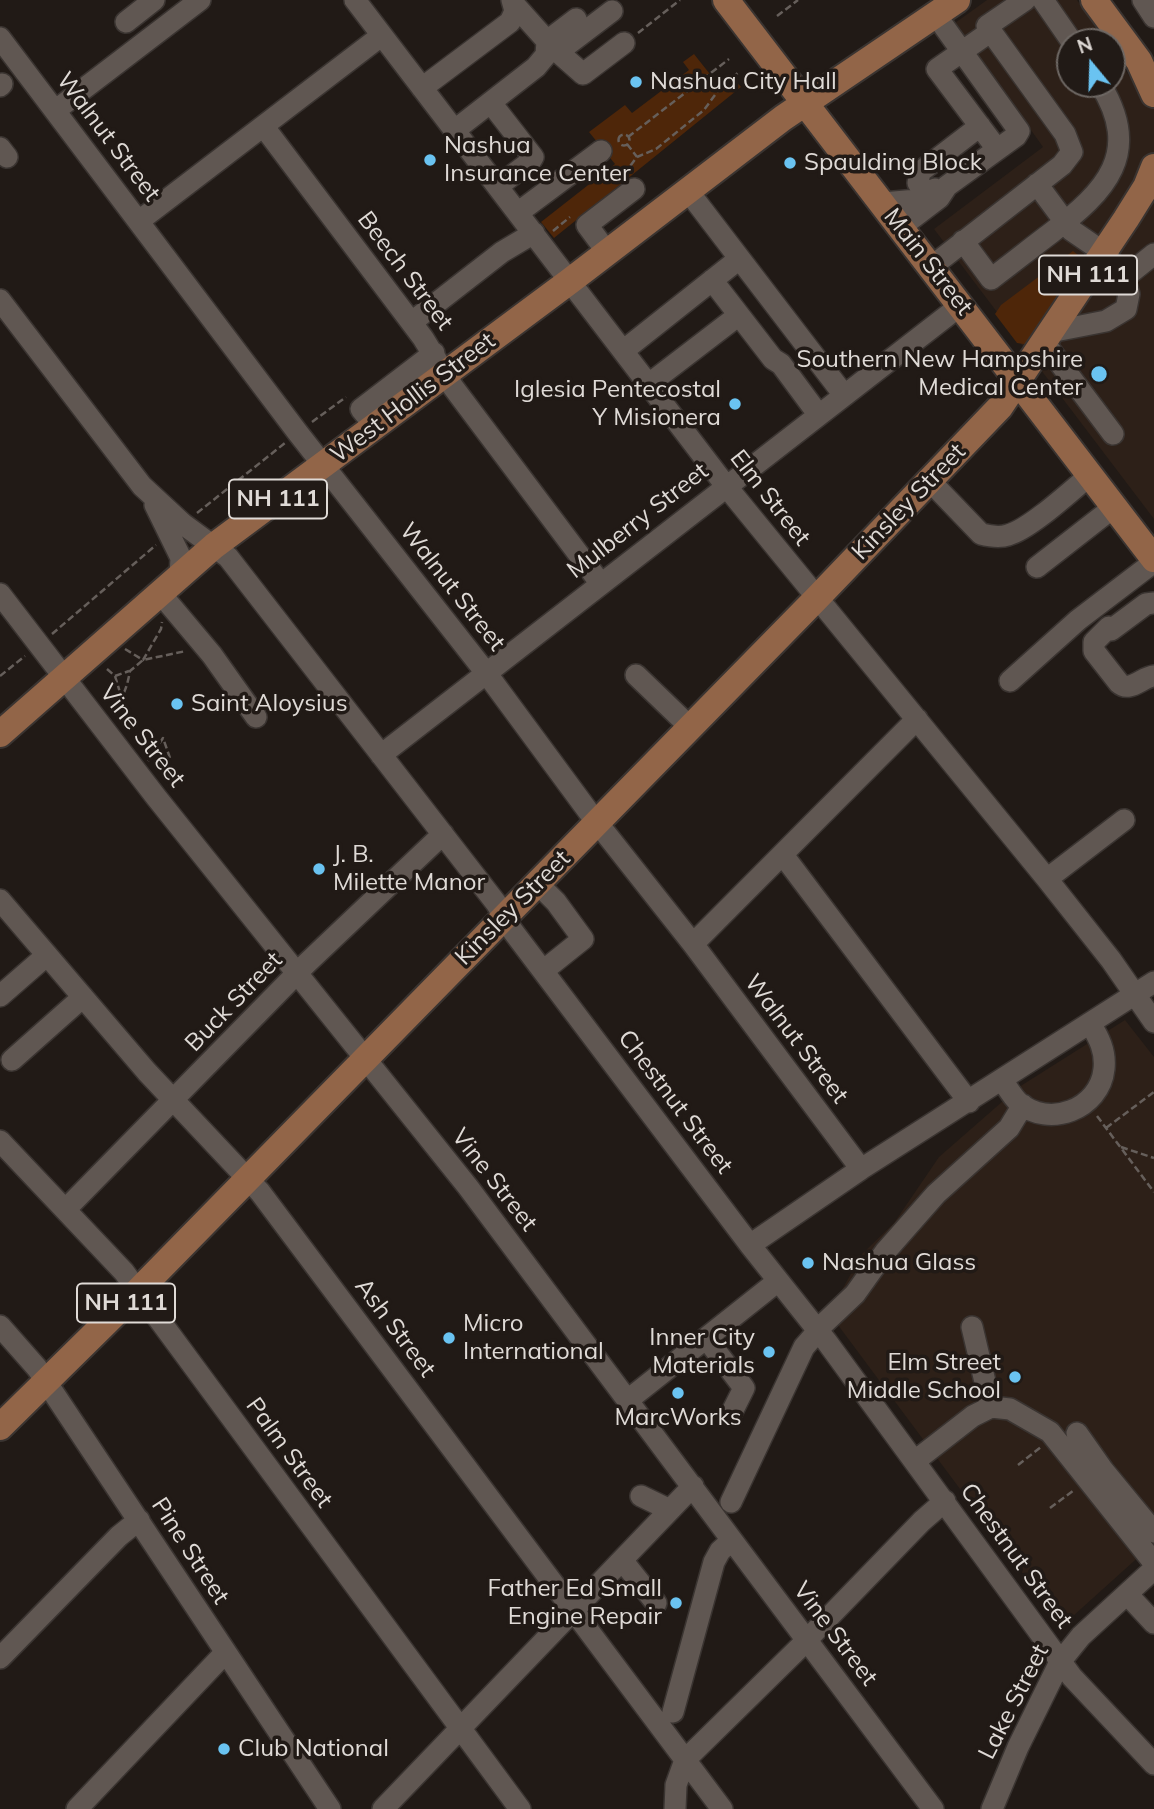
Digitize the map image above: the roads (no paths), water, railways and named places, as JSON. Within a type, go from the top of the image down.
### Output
[{"type":"main road","name":"Main Street","points":[[726,0],[961,304],[1154,560]]},
{"type":"main road","points":[[1094,0],[1109,28]]},
{"type":"main road","name":"NH 111","points":[[805,103],[946,7]]},
{"type":"main road","points":[[1126,52],[1143,68],[1154,94]]},
{"type":"main road","name":"West Hollis Street","points":[[0,734],[214,546],[375,426],[440,363],[570,281],[805,103]]},
{"type":"main road","name":"NH 111","points":[[1019,382],[1133,208],[1154,167]]},
{"type":"main road","name":"Kinsley Street","points":[[0,1427],[138,1291],[817,598],[1000,407],[1019,382]]},
{"type":"street","points":[[126,22],[154,0]]},
{"type":"street","points":[[55,110],[200,0]]},
{"type":"street","name":"Elm Street","points":[[355,0],[498,186],[519,212],[542,233],[570,281],[726,486],[1047,879],[1111,960],[1154,1022]]},
{"type":"street","points":[[931,267],[1068,159],[1072,152],[1071,145],[987,26],[1025,0]]},
{"type":"street","points":[[1043,0],[1062,28]]},
{"type":"street","points":[[1143,0],[1154,16]]},
{"type":"street","points":[[513,1],[551,48],[583,74],[624,43]]},
{"type":"street","points":[[422,88],[510,22],[515,11],[513,1]]},
{"type":"street","points":[[901,227],[939,198],[947,186],[1016,136],[1018,128],[961,51],[946,7]]},
{"type":"street","points":[[551,48],[612,11]]},
{"type":"street","points":[[455,130],[536,67],[576,19]]},
{"type":"street","points":[[990,32],[937,69],[997,149]]},
{"type":"street","points":[[139,221],[382,36]]},
{"type":"street","name":"Walnut Street","points":[[0,38],[323,466],[693,944],[861,1170]]},
{"type":"street","points":[[963,242],[991,279],[1095,196],[1115,166],[1118,138],[1107,98]]},
{"type":"street","points":[[491,103],[533,157],[498,186]]},
{"type":"street","points":[[927,195],[918,183],[920,172],[980,126]]},
{"type":"street","name":"Beech Street","points":[[264,127],[412,323],[461,398],[601,584]]},
{"type":"street","points":[[519,212],[601,151]]},
{"type":"street","points":[[607,252],[587,225],[629,181]]},
{"type":"street","points":[[1037,184],[1076,234],[1104,252],[1124,278],[1129,294],[1125,311],[1106,321],[1046,338],[1113,434]]},
{"type":"street","points":[[883,203],[910,202],[937,188],[947,186]]},
{"type":"street","points":[[688,191],[844,395]]},
{"type":"street","points":[[412,323],[502,253],[542,233]]},
{"type":"street","points":[[1124,278],[1154,254]]},
{"type":"street","points":[[623,351],[738,259]]},
{"type":"street","points":[[712,280],[818,414]]},
{"type":"street","name":"Chestnut Street","points":[[0,300],[142,486],[171,533],[181,558],[180,575]]},
{"type":"street","name":"Mulberry Street","points":[[381,755],[961,304]]},
{"type":"street","points":[[649,384],[739,315]]},
{"type":"street","points":[[929,480],[981,534],[992,536],[1008,535],[1022,528],[1090,475]]},
{"type":"street","points":[[1037,567],[1114,507]]},
{"type":"street","name":"Chestnut Street","points":[[171,533],[214,546],[228,556],[443,834],[543,971],[818,1331],[1060,1661],[1154,1764]]},
{"type":"street","points":[[1010,681],[1070,626],[1154,560]]},
{"type":"street","points":[[160,593],[212,655],[256,717]]},
{"type":"street","name":"Vine Street","points":[[0,594],[156,797],[463,1181],[933,1809]]},
{"type":"street","points":[[1151,674],[1133,685],[1123,687],[1094,651],[1094,642],[1146,604],[1154,603]]},
{"type":"street","points":[[636,675],[690,727]]},
{"type":"street","points":[[693,944],[918,719]]},
{"type":"street","points":[[1047,879],[1124,820]]},
{"type":"street","name":"Buck Street","points":[[66,1209],[365,906],[443,834]]},
{"type":"street","points":[[783,855],[969,1102]]},
{"type":"street","points":[[537,883],[556,902],[583,939],[543,971]]},
{"type":"street","name":"Ash Street","points":[[0,900],[174,1101],[248,1177],[722,1809]]},
{"type":"street","points":[[0,996],[47,955]]},
{"type":"street","points":[[750,1245],[861,1170],[1154,982]]},
{"type":"street","points":[[12,1060],[83,997]]},
{"type":"street","points":[[1002,1080],[1017,1100],[1038,1112],[1056,1115],[1073,1111],[1097,1090],[1104,1070],[1102,1044],[1090,1023]]},
{"type":"street","points":[[731,1502],[806,1343],[861,1288],[885,1252],[936,1194],[1009,1128],[1023,1105]]},
{"type":"street","name":"Palm Street","points":[[0,1141],[119,1266],[520,1809]]},
{"type":"street","points":[[628,1400],[778,1281]]},
{"type":"street","name":"Pine Street","points":[[0,1326],[46,1381],[330,1809]]},
{"type":"street","points":[[972,1327],[991,1407]]},
{"type":"street","points":[[706,1338],[744,1388],[730,1416]]},
{"type":"street","points":[[915,1461],[973,1416],[991,1407],[1010,1409],[1050,1433],[1154,1563]]},
{"type":"street","points":[[1077,1433],[1103,1470],[1154,1532]]},
{"type":"street","points":[[383,1809],[693,1486]]},
{"type":"street","points":[[641,1496],[670,1510]]},
{"type":"street","points":[[676,1809],[676,1785],[685,1760],[944,1501]]},
{"type":"street","points":[[2,1651],[119,1535],[139,1520]]},
{"type":"street","points":[[673,1712],[714,1562],[720,1551],[732,1540]]},
{"type":"street","points":[[622,1560],[656,1603]]},
{"type":"street","name":"Lake Street","points":[[992,1809],[1018,1747],[1060,1661],[1081,1636],[1154,1569]]},
{"type":"street","points":[[1127,1594],[1154,1623]]},
{"type":"street","points":[[78,1809],[225,1653]]},
{"type":"place","name":"Nashua City Hall","points":[[636,82]]},
{"type":"place","name":"Nashua Insurance Center","points":[[430,160]]},
{"type":"place","name":"Spaulding Block","points":[[790,163]]},
{"type":"place","name":"Southern New Hampshire Medical Center","points":[[1099,374]]},
{"type":"place","name":"Iglesia Pentecostal Y Misionera","points":[[735,404]]},
{"type":"place","name":"Saint Aloysius","points":[[177,704]]},
{"type":"place","name":"J. B. Milette Manor","points":[[319,869]]},
{"type":"place","name":"Nashua Glass","points":[[808,1263]]},
{"type":"place","name":"Micro International","points":[[449,1338]]},
{"type":"place","name":"Inner City Materials","points":[[769,1352]]},
{"type":"place","name":"Elm Street Middle School","points":[[1015,1377]]},
{"type":"place","name":"MarcWorks","points":[[678,1393]]},
{"type":"place","name":"Father Ed Small Engine Repair","points":[[676,1603]]},
{"type":"place","name":"Club National","points":[[224,1749]]}]
